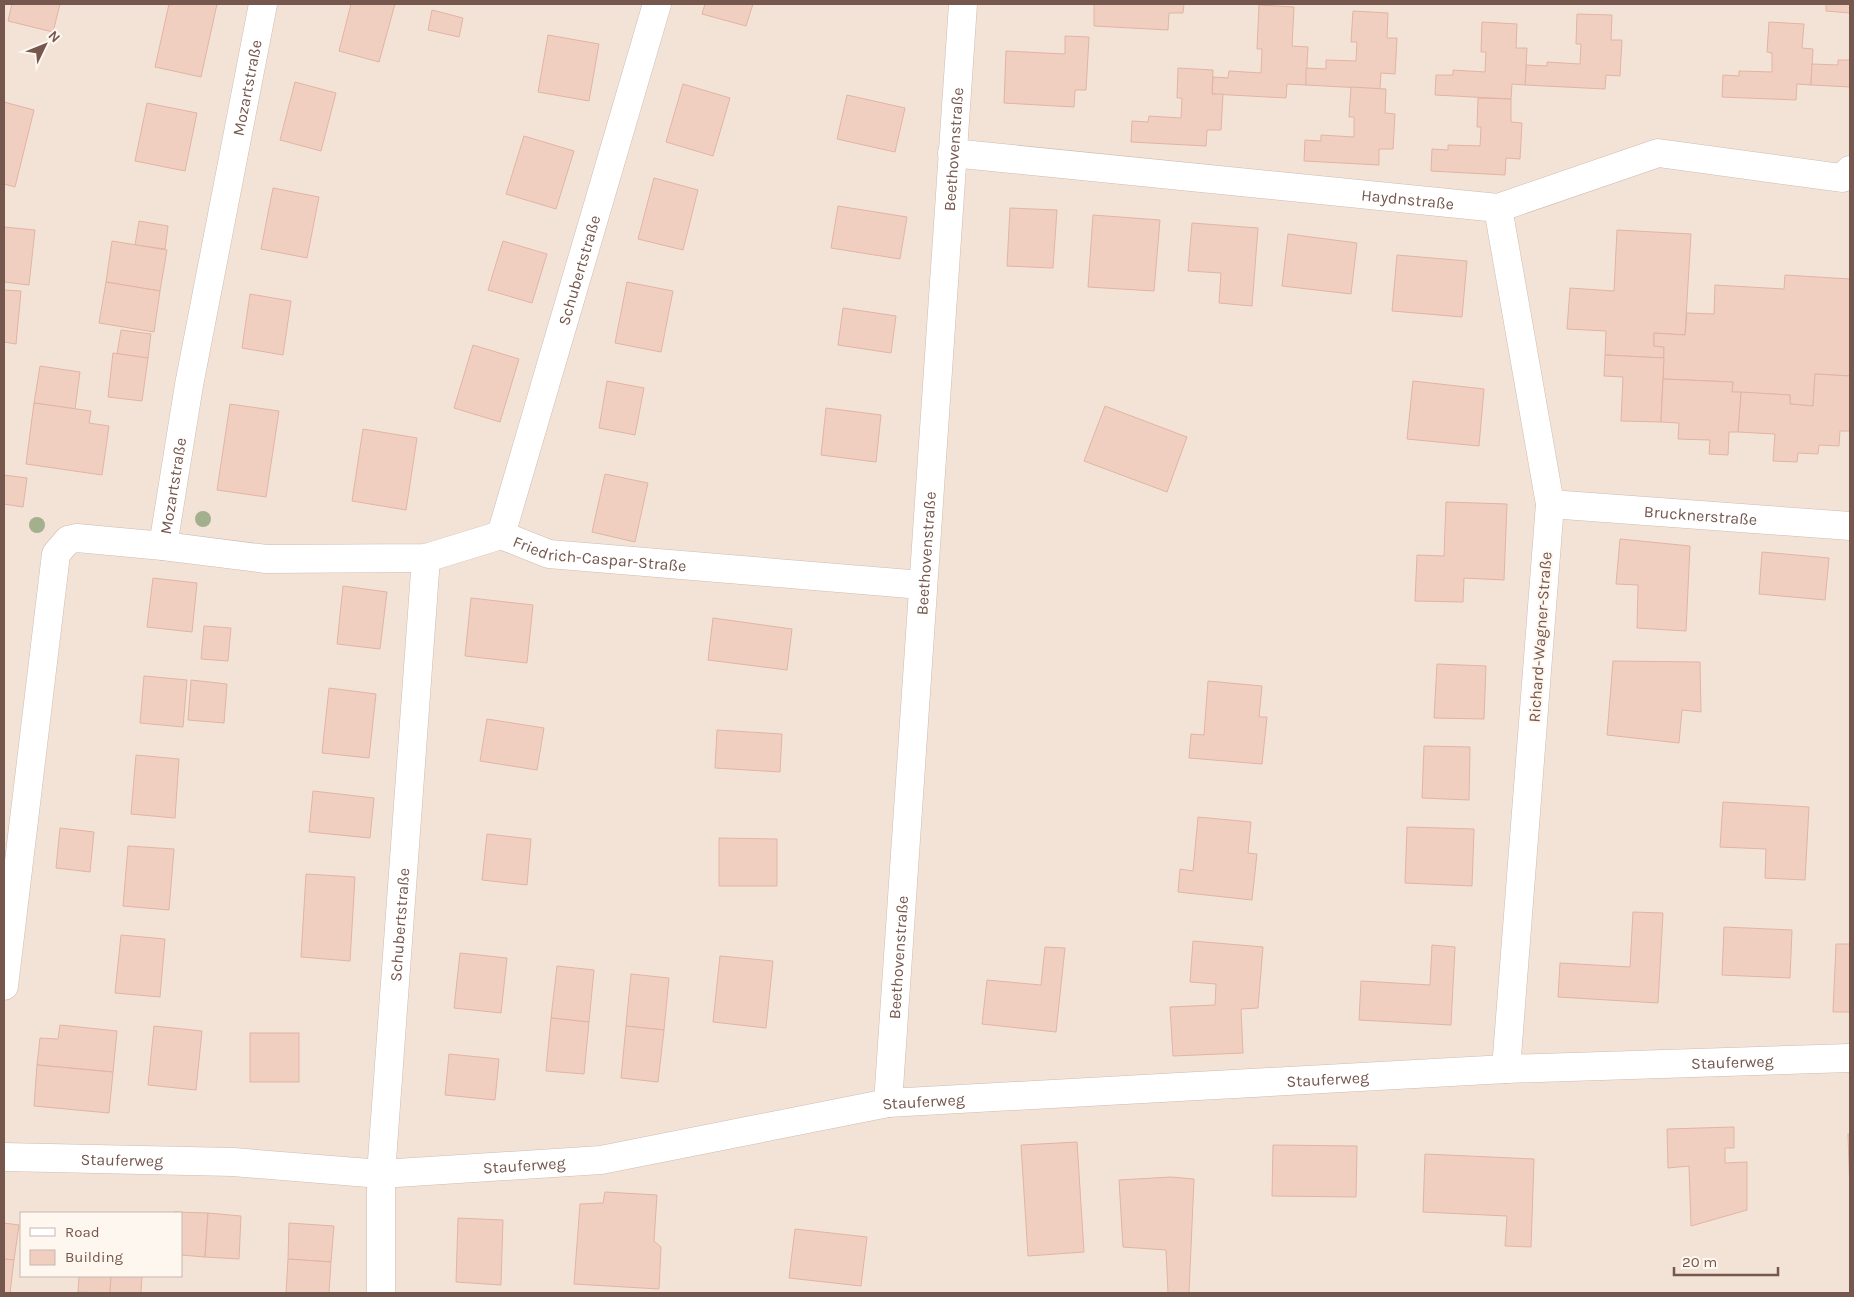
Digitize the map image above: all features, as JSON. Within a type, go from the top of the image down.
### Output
[{"type":"street","name":"Mozartstraße","points":[[4,986],[56,554],[68,540],[77,538],[163,546],[189,385],[263,4]]},
{"type":"street","name":"Schubertstraße","points":[[501,535],[657,4]]},
{"type":"street","name":"Beethovenstraße","points":[[888,1103],[963,4]]},
{"type":"street","name":"Haydnstraße","points":[[952,153],[1498,208],[1658,153],[1842,178],[1850,170]]},
{"type":"street","name":"Richard-Wagner-Straße","points":[[1498,208],[1550,504],[1506,1069]]},
{"type":"street","name":"Brucknerstraße","points":[[1550,504],[1850,526]]},
{"type":"street","name":"Friedrich-Caspar-Straße","points":[[163,546],[266,559],[426,558],[501,535],[549,554],[922,585]]},
{"type":"street","name":"Schubertstraße","points":[[381,1293],[381,1174],[426,558]]},
{"type":"street","name":"Stauferweg","points":[[4,1157],[233,1162],[381,1174],[601,1160],[888,1103],[1506,1069],[1850,1058]]},
{"type":"shaded area","points":[[4,4],[1850,4],[1850,1293],[4,1293]]},
{"type":"building","points":[[12,4],[60,4],[53,32],[8,21]]},
{"type":"building","points":[[169,4],[217,4],[201,77],[155,67]]},
{"type":"building","points":[[351,4],[395,4],[379,62],[339,51]]},
{"type":"building","points":[[705,4],[753,4],[746,26],[702,14]]},
{"type":"building","points":[[1094,4],[1184,4],[1183,13],[1169,13],[1168,30],[1094,26]]},
{"type":"building","points":[[1826,4],[1850,4],[1850,13],[1826,11]]},
{"type":"building","points":[[1259,5],[1294,7],[1292,46],[1308,47],[1306,85],[1287,84],[1286,98],[1212,94],[1213,77],[1228,78],[1229,71],[1261,73],[1262,49],[1257,49]]},
{"type":"building","points":[[432,10],[463,18],[459,37],[428,30]]},
{"type":"building","points":[[1353,11],[1388,13],[1387,38],[1397,38],[1395,74],[1381,73],[1380,89],[1306,85],[1306,68],[1326,69],[1326,60],[1356,61],[1357,42],[1351,42]]},
{"type":"building","points":[[1577,14],[1612,15],[1611,40],[1622,40],[1620,76],[1606,75],[1605,89],[1525,85],[1526,65],[1547,66],[1547,62],[1580,64],[1581,44],[1576,44]]},
{"type":"building","points":[[1482,22],[1517,24],[1516,48],[1527,48],[1525,85],[1512,84],[1511,99],[1435,95],[1436,75],[1453,75],[1453,70],[1485,72],[1486,52],[1481,52]]},
{"type":"building","points":[[1769,22],[1804,24],[1802,48],[1813,49],[1811,85],[1797,84],[1796,100],[1722,97],[1723,75],[1739,76],[1739,71],[1772,72],[1772,53],[1767,52]]},
{"type":"building","points":[[548,35],[599,44],[589,101],[538,92]]},
{"type":"building","points":[[1065,36],[1089,37],[1086,90],[1075,90],[1074,107],[1004,103],[1006,51],[1065,54]]},
{"type":"building","points":[[1838,60],[1850,60],[1850,87],[1811,85],[1812,64],[1838,65]]},
{"type":"building","points":[[1178,68],[1213,70],[1212,94],[1223,94],[1221,130],[1207,130],[1206,146],[1131,142],[1132,121],[1148,122],[1149,116],[1181,118],[1182,98],[1177,98]]},
{"type":"building","points":[[295,82],[336,93],[321,151],[280,140]]},
{"type":"building","points":[[683,84],[730,98],[713,156],[666,142]]},
{"type":"building","points":[[1351,87],[1386,89],[1385,113],[1395,114],[1393,149],[1379,149],[1379,165],[1304,161],[1305,140],[1321,141],[1321,135],[1354,137],[1354,117],[1349,117]]},
{"type":"building","points":[[847,95],[905,108],[895,152],[837,139]]},
{"type":"building","points":[[1478,98],[1511,99],[1511,122],[1522,123],[1520,159],[1506,158],[1505,175],[1431,171],[1432,149],[1448,150],[1448,145],[1480,146],[1481,127],[1477,127]]},
{"type":"building","points":[[4,102],[34,110],[15,187],[4,184]]},
{"type":"building","points":[[147,103],[197,113],[185,171],[135,161]]},
{"type":"building","points":[[524,136],[574,151],[556,209],[506,194]]},
{"type":"building","points":[[654,178],[698,190],[683,250],[638,239]]},
{"type":"building","points":[[273,188],[319,197],[307,258],[261,249]]},
{"type":"building","points":[[838,206],[907,217],[900,259],[831,248]]},
{"type":"building","points":[[1010,208],[1057,210],[1053,268],[1007,266]]},
{"type":"building","points":[[1093,215],[1160,220],[1154,291],[1088,287]]},
{"type":"building","points":[[139,221],[168,226],[165,249],[135,245]]},
{"type":"building","points":[[1192,223],[1258,228],[1252,306],[1219,303],[1221,273],[1188,271]]},
{"type":"building","points":[[4,227],[35,230],[29,285],[4,282]]},
{"type":"building","points":[[1617,230],[1691,234],[1685,335],[1654,333],[1654,346],[1664,347],[1664,358],[1605,355],[1606,331],[1567,329],[1570,288],[1614,291]]},
{"type":"building","points":[[1288,234],[1357,243],[1351,294],[1282,286]]},
{"type":"building","points":[[112,241],[167,250],[160,291],[106,282]]},
{"type":"building","points":[[503,241],[547,254],[532,303],[488,290]]},
{"type":"building","points":[[1397,255],[1467,261],[1462,317],[1392,311]]},
{"type":"building","points":[[1785,275],[1850,279],[1850,376],[1815,374],[1813,406],[1790,404],[1790,395],[1732,392],[1733,382],[1663,379],[1664,347],[1654,346],[1654,333],[1685,335],[1687,313],[1714,314],[1715,285],[1784,289]]},
{"type":"building","points":[[106,282],[160,291],[154,332],[99,323]]},
{"type":"building","points":[[627,282],[673,291],[661,352],[615,343]]},
{"type":"building","points":[[4,290],[21,291],[16,344],[4,342]]},
{"type":"building","points":[[250,294],[291,301],[283,355],[242,348]]},
{"type":"building","points":[[843,308],[896,316],[891,353],[838,345]]},
{"type":"building","points":[[121,330],[151,334],[148,358],[117,354]]},
{"type":"building","points":[[473,345],[519,359],[500,422],[454,408]]},
{"type":"building","points":[[113,353],[148,358],[142,401],[108,397]]},
{"type":"building","points":[[1605,355],[1664,358],[1661,422],[1621,421],[1623,377],[1604,376]]},
{"type":"building","points":[[40,366],[80,372],[75,409],[34,403]]},
{"type":"building","points":[[1815,374],[1850,376],[1850,431],[1840,431],[1839,446],[1819,445],[1818,454],[1798,453],[1797,462],[1773,461],[1775,434],[1738,432],[1741,392],[1790,395],[1790,404],[1813,406]]},
{"type":"building","points":[[1663,379],[1733,382],[1732,392],[1741,392],[1738,432],[1729,432],[1728,455],[1709,454],[1710,440],[1678,439],[1679,423],[1661,422]]},
{"type":"building","points":[[607,381],[644,388],[635,435],[599,428]]},
{"type":"building","points":[[1413,381],[1484,389],[1479,446],[1407,439]]},
{"type":"building","points":[[34,403],[91,411],[89,423],[109,426],[102,475],[26,464]]},
{"type":"building","points":[[230,404],[279,411],[266,497],[217,490]]},
{"type":"building","points":[[1105,406],[1187,437],[1167,492],[1084,461]]},
{"type":"building","points":[[826,408],[881,415],[876,462],[821,455]]},
{"type":"building","points":[[363,429],[417,438],[406,510],[352,501]]},
{"type":"building","points":[[605,474],[648,483],[635,542],[592,532]]},
{"type":"building","points":[[4,475],[27,478],[23,507],[4,504]]},
{"type":"building","points":[[1446,502],[1507,504],[1504,580],[1464,578],[1463,602],[1415,601],[1417,555],[1444,556]]},
{"type":"building","points":[[1620,539],[1690,546],[1686,631],[1637,628],[1638,585],[1616,584]]},
{"type":"building","points":[[1762,552],[1829,558],[1825,600],[1759,594]]},
{"type":"building","points":[[153,578],[197,583],[192,632],[147,627]]},
{"type":"building","points":[[343,586],[387,592],[380,649],[337,644]]},
{"type":"building","points":[[471,598],[533,605],[527,663],[465,656]]},
{"type":"building","points":[[713,618],[792,629],[787,670],[708,660]]},
{"type":"building","points":[[204,626],[231,628],[228,661],[201,659]]},
{"type":"building","points":[[1613,661],[1700,662],[1701,712],[1682,710],[1679,743],[1607,735]]},
{"type":"building","points":[[1437,664],[1486,666],[1484,719],[1434,718]]},
{"type":"building","points":[[144,676],[187,680],[183,727],[140,723]]},
{"type":"building","points":[[191,680],[227,684],[224,723],[188,720]]},
{"type":"building","points":[[1208,681],[1262,686],[1259,717],[1267,717],[1262,764],[1189,758],[1191,734],[1204,735]]},
{"type":"building","points":[[329,688],[376,694],[369,758],[322,753]]},
{"type":"building","points":[[487,719],[544,728],[537,770],[480,761]]},
{"type":"building","points":[[717,730],[782,734],[780,772],[715,768]]},
{"type":"building","points":[[1424,746],[1470,747],[1469,800],[1422,798]]},
{"type":"building","points":[[136,755],[179,759],[175,818],[131,814]]},
{"type":"building","points":[[313,791],[374,798],[370,838],[309,832]]},
{"type":"building","points":[[1723,802],[1809,807],[1805,880],[1765,878],[1766,849],[1720,847]]},
{"type":"building","points":[[1198,817],[1251,822],[1248,853],[1257,854],[1252,900],[1178,892],[1180,869],[1193,871]]},
{"type":"building","points":[[1407,827],[1474,829],[1472,886],[1405,883]]},
{"type":"building","points":[[60,828],[94,832],[90,872],[56,868]]},
{"type":"building","points":[[487,834],[531,839],[527,885],[482,880]]},
{"type":"building","points":[[719,838],[777,839],[777,886],[719,886]]},
{"type":"building","points":[[128,846],[174,849],[169,910],[123,906]]},
{"type":"building","points":[[306,874],[355,877],[350,961],[301,957]]},
{"type":"building","points":[[1633,912],[1663,913],[1658,1003],[1558,997],[1560,963],[1630,967]]},
{"type":"building","points":[[1724,927],[1792,930],[1790,978],[1722,975]]},
{"type":"building","points":[[121,935],[165,939],[160,997],[115,993]]},
{"type":"building","points":[[1193,941],[1263,947],[1258,1008],[1241,1009],[1243,1053],[1173,1056],[1170,1007],[1215,1005],[1216,984],[1190,982]]},
{"type":"building","points":[[1836,944],[1850,944],[1850,1012],[1833,1012]]},
{"type":"building","points":[[1432,945],[1455,947],[1451,1025],[1359,1020],[1361,981],[1430,985]]},
{"type":"building","points":[[1045,947],[1065,948],[1056,1032],[982,1024],[987,980],[1041,985]]},
{"type":"building","points":[[460,953],[507,958],[501,1013],[454,1008]]},
{"type":"building","points":[[720,956],[773,961],[766,1028],[713,1022]]},
{"type":"building","points":[[557,966],[594,970],[589,1022],[551,1018]]},
{"type":"building","points":[[631,974],[669,978],[664,1030],[626,1026]]},
{"type":"building","points":[[551,1018],[589,1022],[584,1074],[546,1071]]},
{"type":"building","points":[[60,1025],[117,1031],[113,1072],[37,1065],[40,1038],[58,1039]]},
{"type":"building","points":[[154,1026],[202,1031],[196,1090],[148,1085]]},
{"type":"building","points":[[626,1026],[664,1030],[658,1082],[621,1078]]},
{"type":"building","points":[[250,1033],[299,1033],[299,1082],[250,1082]]},
{"type":"building","points":[[449,1054],[499,1059],[495,1100],[445,1095]]},
{"type":"building","points":[[37,1065],[113,1072],[109,1113],[34,1106]]},
{"type":"building","points":[[1734,1127],[1734,1148],[1725,1148],[1725,1163],[1747,1162],[1747,1210],[1691,1226],[1689,1166],[1668,1168],[1667,1129]]},
{"type":"building","points":[[1848,1134],[1850,1134],[1850,1194]]},
{"type":"building","points":[[1077,1142],[1084,1252],[1028,1256],[1021,1145]]},
{"type":"building","points":[[1273,1145],[1357,1146],[1356,1197],[1272,1196]]},
{"type":"building","points":[[1425,1154],[1534,1159],[1531,1247],[1505,1246],[1507,1216],[1423,1212]]},
{"type":"building","points":[[1171,1177],[1194,1179],[1189,1293],[1168,1293],[1166,1250],[1123,1247],[1119,1180]]},
{"type":"building","points":[[605,1192],[657,1195],[654,1241],[661,1247],[659,1289],[574,1284],[580,1204],[603,1203]]},
{"type":"building","points":[[182,1212],[208,1213],[205,1257],[182,1255]]},
{"type":"building","points":[[208,1213],[241,1216],[239,1259],[205,1257]]},
{"type":"building","points":[[458,1218],[503,1220],[501,1285],[456,1282]]},
{"type":"building","points":[[4,1223],[19,1225],[14,1260],[4,1259]]},
{"type":"building","points":[[289,1223],[334,1226],[331,1262],[288,1259]]},
{"type":"building","points":[[795,1229],[867,1237],[861,1286],[789,1278]]},
{"type":"building","points":[[4,1259],[14,1260],[10,1293],[4,1293]]},
{"type":"building","points":[[288,1259],[331,1262],[329,1293],[286,1293]]},
{"type":"building","points":[[79,1277],[111,1277],[110,1293],[78,1292]]},
{"type":"building","points":[[111,1277],[142,1277],[141,1293],[110,1293]]}]
